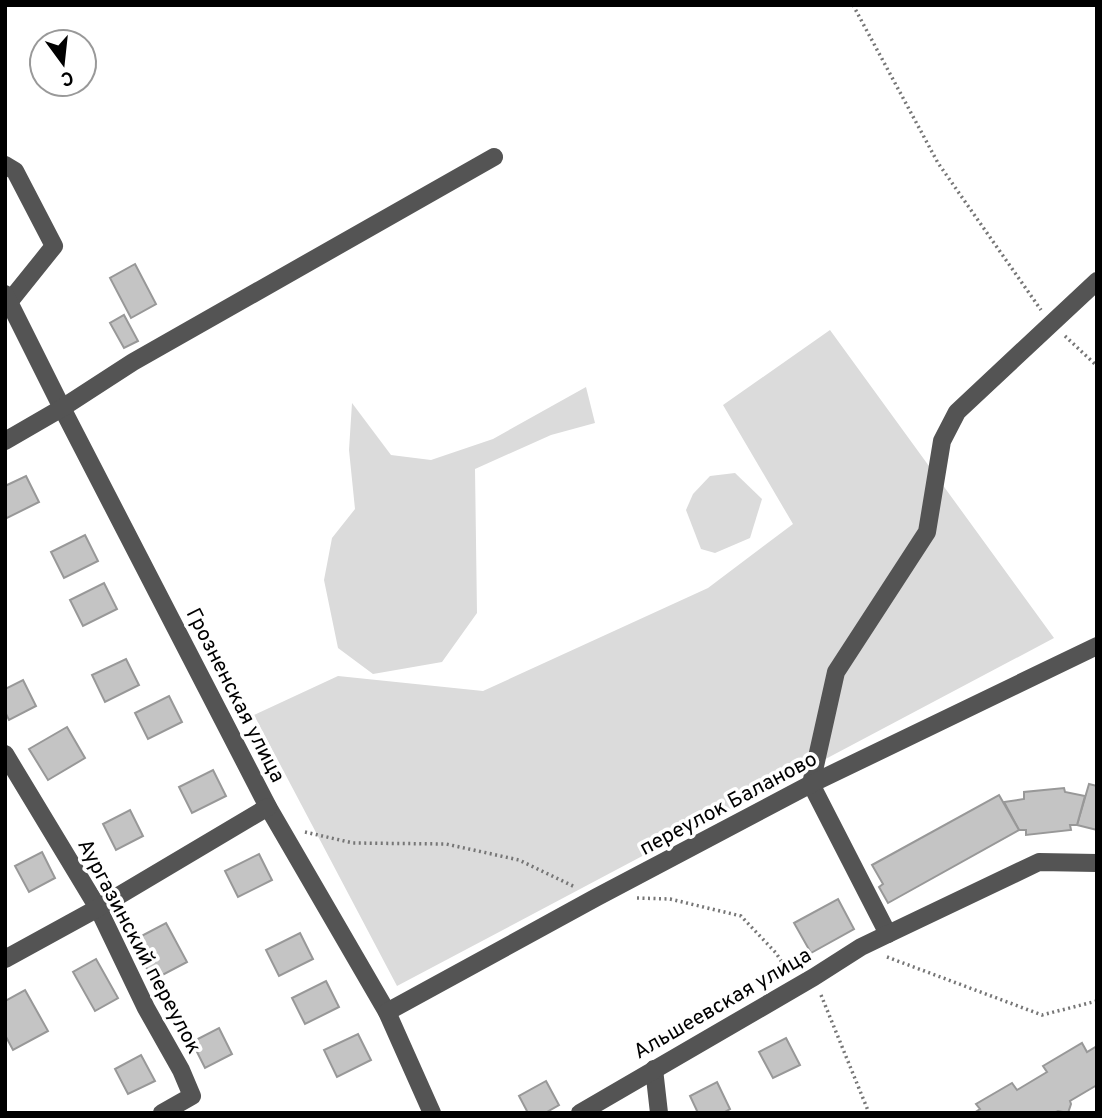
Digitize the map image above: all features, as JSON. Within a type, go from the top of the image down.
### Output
[{"type":"street","points":[[5,441],[133,362],[494,157]]},
{"type":"street","points":[[5,166],[15,171],[54,246],[7,298]]},
{"type":"street","points":[[888,934],[811,784],[836,672],[928,532],[942,441],[957,412],[1097,281]]},
{"type":"street","name":"Грозненская улица","points":[[7,298],[268,807],[387,1012],[432,1113]]},
{"type":"street","name":"переулок Баланово","points":[[387,1012],[811,784],[1097,646]]},
{"type":"street","name":"Аургазинский переулок","points":[[5,754],[98,908],[146,1009],[181,1070],[192,1096],[162,1113]]},
{"type":"street","points":[[5,959],[98,908],[268,807]]},
{"type":"street","name":"Альшеевская улица","points":[[580,1113],[806,982],[861,947],[1039,862],[1097,863]]},
{"type":"street","points":[[654,1069],[659,1113]]},
{"type":"path","points":[[853,5],[938,163],[1051,324],[1097,366]]},
{"type":"path","points":[[279,826],[353,843],[446,844],[519,860],[597,897]]},
{"type":"path","points":[[634,898],[670,899],[741,916],[806,982],[869,1113]]},
{"type":"path","points":[[861,947],[1042,1015],[1097,1001]]},
{"type":"shaded area","points":[[830,330],[1054,638],[397,986],[254,715],[338,676],[483,691],[708,588],[793,524],[723,405]]},
{"type":"shaded area","points":[[586,387],[595,423],[551,435],[475,469],[477,613],[442,662],[373,674],[338,648],[324,580],[332,538],[355,509],[349,450],[352,403],[391,455],[431,460],[493,439]]},
{"type":"shaded area","points":[[735,473],[762,499],[750,538],[715,553],[701,549],[686,510],[693,494],[710,476]]},
{"type":"building","points":[[135,264],[156,304],[131,318],[110,278]]},
{"type":"building","points":[[124,315],[138,341],[124,348],[110,323]]},
{"type":"building","points":[[26,476],[39,502],[5,519],[5,486]]},
{"type":"building","points":[[85,535],[98,561],[64,578],[51,552]]},
{"type":"building","points":[[104,583],[117,609],[83,626],[70,600]]},
{"type":"building","points":[[126,659],[139,685],[105,702],[92,675]]},
{"type":"building","points":[[23,680],[36,706],[9,720],[5,712],[5,689]]},
{"type":"building","points":[[169,696],[182,722],[148,739],[135,713]]},
{"type":"building","points":[[67,727],[85,758],[48,780],[29,749]]},
{"type":"building","points":[[213,770],[226,796],[192,813],[179,787]]},
{"type":"building","points":[[1089,784],[1097,786],[1097,830],[1077,825]]},
{"type":"building","points":[[1064,788],[1065,792],[1085,796],[1077,825],[1070,825],[1071,830],[1026,835],[1026,830],[1019,830],[1004,802],[1024,799],[1024,792]]},
{"type":"building","points":[[999,795],[1019,830],[888,903],[879,887],[883,884],[872,865]]},
{"type":"building","points":[[130,810],[143,836],[116,850],[103,824]]},
{"type":"building","points":[[42,852],[55,878],[29,892],[15,866]]},
{"type":"building","points":[[259,854],[272,880],[238,897],[225,871]]},
{"type":"building","points":[[838,899],[854,929],[811,953],[794,923]]},
{"type":"building","points":[[166,923],[187,962],[153,980],[132,941]]},
{"type":"building","points":[[300,933],[313,959],[279,976],[266,950]]},
{"type":"building","points":[[96,959],[118,998],[95,1011],[73,972]]},
{"type":"building","points":[[326,981],[339,1007],[305,1024],[292,998]]},
{"type":"building","points":[[25,990],[48,1031],[13,1050],[5,1035],[5,1001]]},
{"type":"building","points":[[219,1028],[232,1054],[205,1068],[192,1042]]},
{"type":"building","points":[[358,1034],[371,1060],[337,1077],[324,1050]]},
{"type":"building","points":[[786,1038],[800,1065],[773,1078],[759,1052]]},
{"type":"building","points":[[1082,1043],[1087,1052],[1097,1046],[1097,1085],[1070,1101],[1068,1113],[974,1113],[980,1109],[976,1104],[1012,1083],[1017,1090],[1047,1072],[1043,1066]]},
{"type":"building","points":[[141,1055],[155,1081],[128,1094],[115,1069]]},
{"type":"building","points":[[546,1081],[559,1105],[545,1113],[528,1113],[519,1096]]},
{"type":"building","points":[[717,1082],[730,1109],[723,1113],[698,1113],[690,1096]]}]
